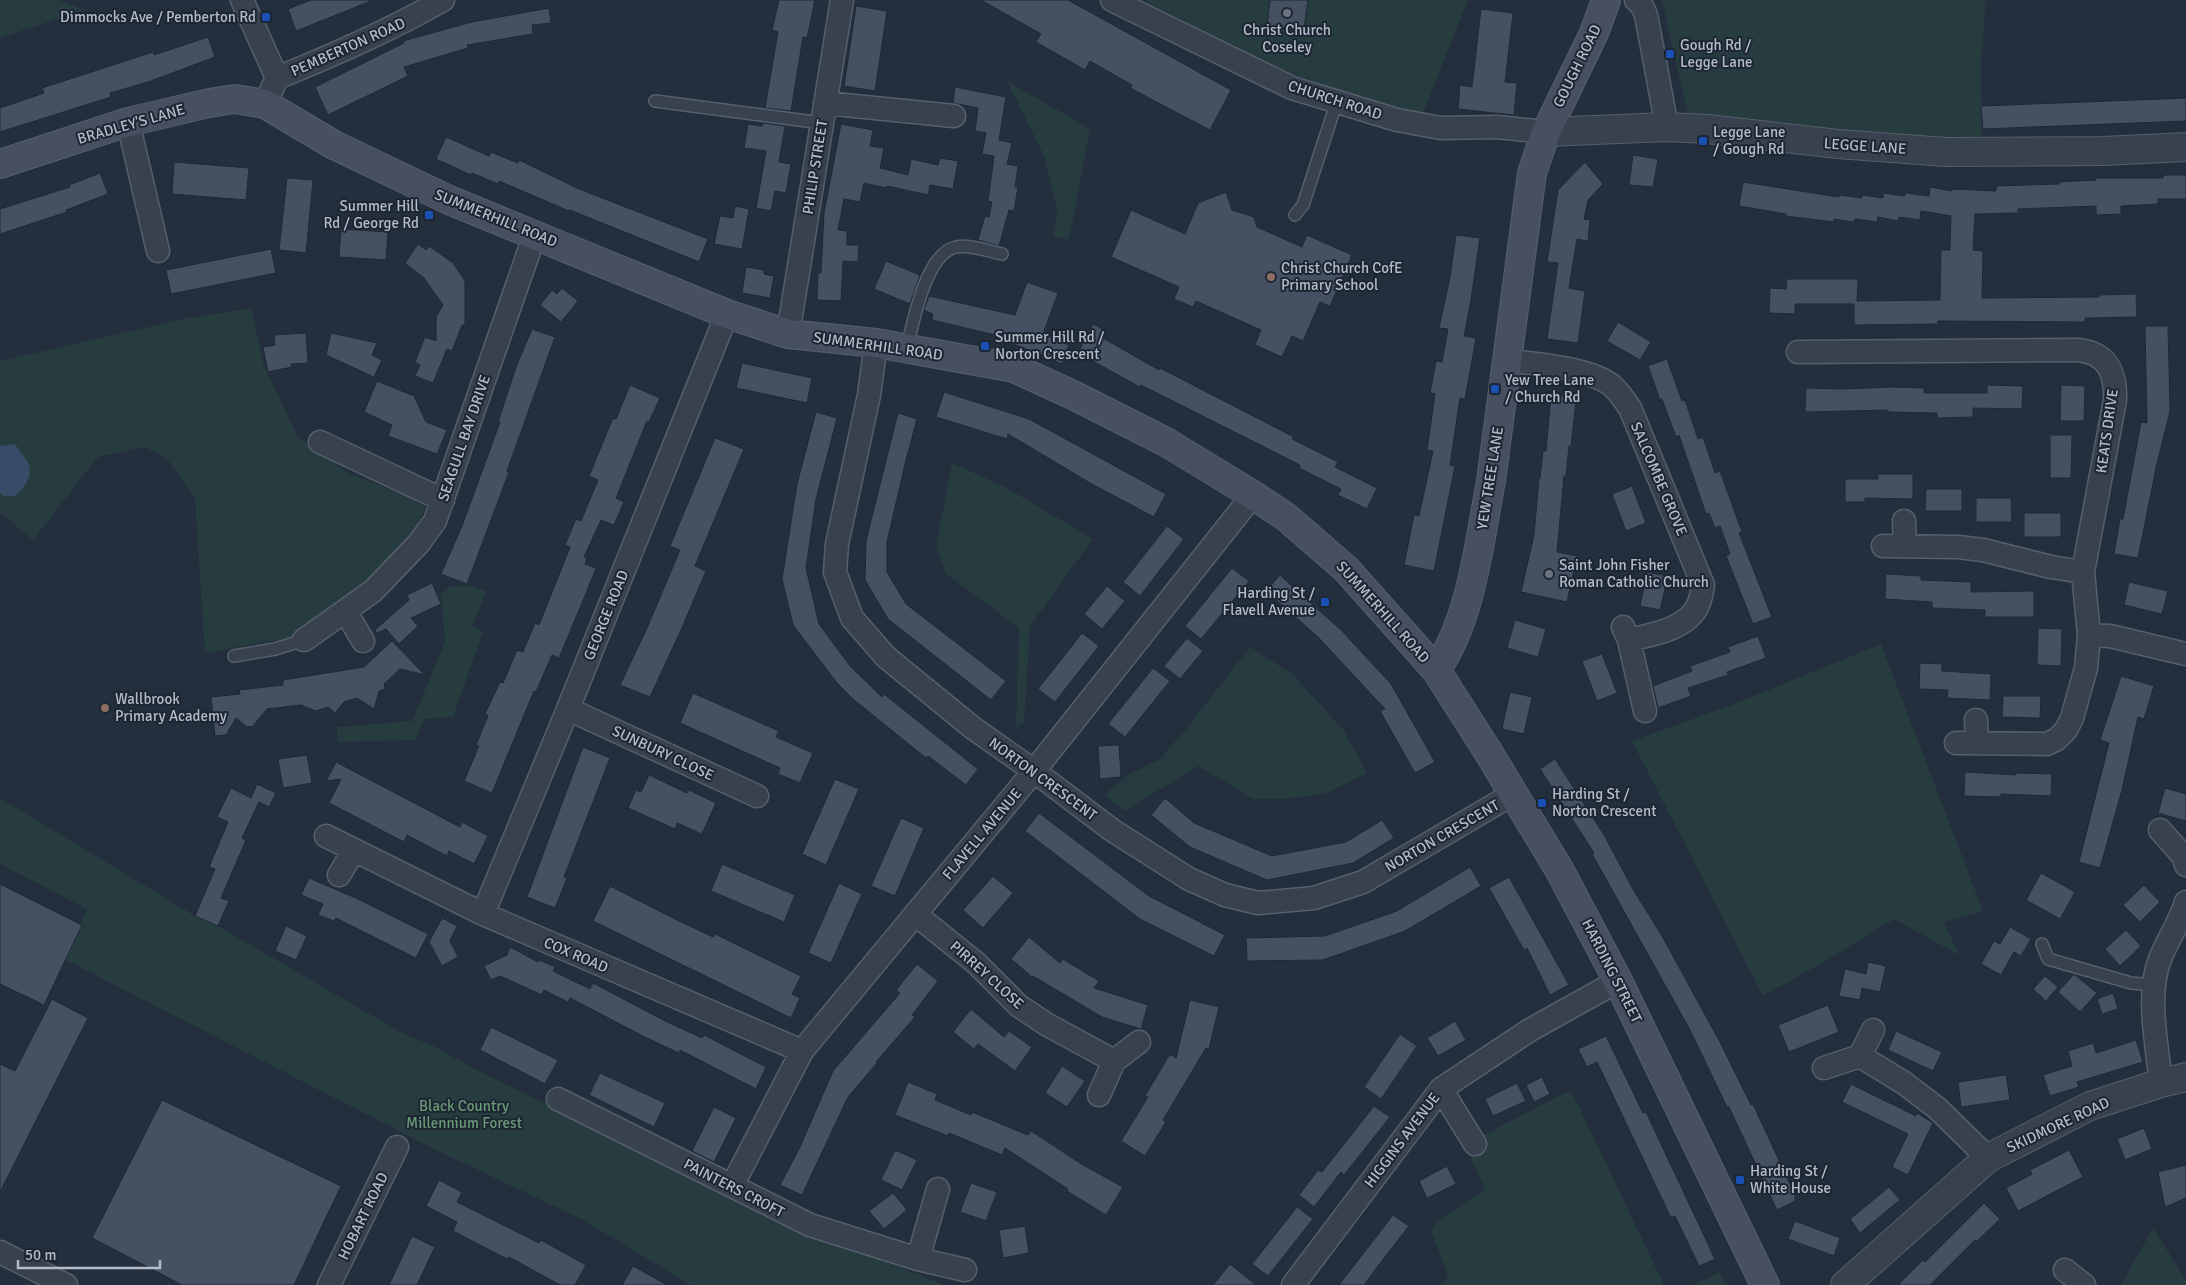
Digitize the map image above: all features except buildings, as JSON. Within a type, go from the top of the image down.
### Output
[{"type":"main road","name":"GOUGH ROAD","points":[[1546,132],[1594,33],[1606,0]]},
{"type":"main road","name":"BRADLEY'S LANE","points":[[0,164],[128,122],[226,100],[235,99],[264,104]]},
{"type":"main road","name":"SUMMERHILL ROAD","points":[[264,104],[334,145],[449,200],[727,314],[788,334],[876,343],[1014,368],[1073,395],[1166,442],[1286,517],[1346,569],[1436,670]]},
{"type":"main road","name":"YEW TREE LANE","points":[[1436,670],[1448,653],[1463,620],[1491,481],[1532,173],[1546,132]]},
{"type":"main road","name":"HARDING STREET","points":[[1436,670],[1560,871],[1618,981],[1765,1285]]},
{"type":"street","points":[[242,0],[277,78]]},
{"type":"street","name":"PEMBERTON ROAD","points":[[264,104],[277,78],[350,48],[401,24],[443,0]]},
{"type":"street","name":"PHILIP STREET","points":[[788,334],[842,0]]},
{"type":"street","name":"CHURCH ROAD","points":[[1112,0],[1292,88],[1397,120],[1441,128],[1497,127],[1546,132]]},
{"type":"street","points":[[1636,0],[1642,6],[1646,15],[1667,127]]},
{"type":"street","points":[[824,113],[941,122]]},
{"type":"street","points":[[128,122],[158,251]]},
{"type":"street","name":"LEGGE LANE","points":[[1546,132],[1667,127],[1708,129],[1838,144],[1946,152],[2103,151],[2186,147]]},
{"type":"street","name":"SEAGULL BAY DRIVE","points":[[304,640],[373,591],[419,543],[435,521],[535,234]]},
{"type":"street","name":"GEORGE ROAD","points":[[482,914],[568,710],[727,314]]},
{"type":"street","name":"NORTON CRESCENT","points":[[876,343],[869,394],[837,544],[835,572],[852,618],[886,657],[973,728],[1112,830],[1189,879],[1225,896],[1258,903],[1314,898],[1363,882],[1513,794]]},
{"type":"street","name":"KEATS DRIVE","points":[[1809,346],[2078,350],[2097,354],[2104,360],[2113,377],[2115,400],[2082,572],[2089,635],[2088,655],[2075,709],[2066,730],[2057,739],[2047,744],[1967,743],[1976,720]]},
{"type":"street","name":"SALCOMBE GROVE","points":[[1507,360],[1566,369],[1598,378],[1610,385],[1630,408],[1703,585],[1698,606],[1685,620],[1660,633],[1626,633],[1645,711]]},
{"type":"street","points":[[320,442],[443,500]]},
{"type":"street","name":"FLAVELL AVENUE","points":[[732,1186],[802,1051],[1034,771],[1253,495]]},
{"type":"street","points":[[1904,521],[1905,546]]},
{"type":"street","points":[[1883,546],[1958,546],[2082,572]]},
{"type":"street","points":[[346,612],[363,641]]},
{"type":"street","points":[[2089,635],[2110,636],[2186,654]]},
{"type":"street","name":"SUNBURY CLOSE","points":[[568,710],[757,796]]},
{"type":"street","points":[[2160,830],[2185,858]]},
{"type":"street","name":"COX ROAD","points":[[326,836],[482,914],[802,1051]]},
{"type":"street","points":[[339,875],[354,850]]},
{"type":"street","points":[[2173,1080],[2154,1016],[2154,985],[2160,960],[2183,914],[2186,902]]},
{"type":"street","name":"PIRREY CLOSE","points":[[915,914],[976,963],[1019,1006],[1046,1024],[1114,1061]]},
{"type":"street","name":"HIGGINS AVENUE","points":[[1293,1285],[1441,1089],[1530,1030],[1618,981]]},
{"type":"street","points":[[1824,1068],[1860,1056],[1872,1030]]},
{"type":"street","points":[[1099,1095],[1114,1061],[1139,1042]]},
{"type":"street","name":"SKIDMORE ROAD","points":[[1860,1056],[1904,1083],[1937,1108],[1988,1158]]},
{"type":"street","name":"SKIDMORE ROAD","points":[[1845,1285],[1988,1158],[2090,1106],[2173,1080]]},
{"type":"street","points":[[1441,1089],[1475,1144]]},
{"type":"street","name":"PAINTERS CROFT","points":[[558,1099],[810,1225],[918,1260],[965,1270]]},
{"type":"street","name":"HOBART ROAD","points":[[329,1285],[397,1147]]},
{"type":"street","points":[[918,1260],[938,1189]]},
{"type":"street","points":[[1,1254],[66,1285]]},
{"type":"street","points":[[2065,1270],[2084,1285]]},
{"type":"lane","points":[[654,101],[824,113]]},
{"type":"lane","points":[[1295,215],[1303,205],[1337,101]]},
{"type":"lane","points":[[907,348],[931,268],[938,257],[946,250],[957,247],[1002,254]]},
{"type":"lane","points":[[234,656],[275,649],[304,640]]},
{"type":"lane","points":[[2042,944],[2048,959],[2131,983],[2154,985]]},
{"type":"green space","points":[[0,0],[59,0],[85,10],[0,38]]},
{"type":"green space","points":[[1147,0],[1468,0],[1421,118],[1295,75],[1146,2]]},
{"type":"green space","points":[[1662,0],[1986,0],[1981,63],[1982,144],[1689,120]]},
{"type":"green space","points":[[1007,81],[1090,129],[1069,239],[1053,237],[1058,212],[1044,156]]},
{"type":"green space","points":[[251,308],[264,366],[297,435],[344,471],[404,495],[426,508],[416,528],[353,595],[293,637],[205,653],[195,498],[167,459],[145,447],[98,457],[33,540],[0,512],[0,361],[188,318]]},
{"type":"green space","points":[[952,463],[1005,487],[1093,539],[1030,626],[1024,723],[1016,728],[1019,628],[946,574],[936,547]]},
{"type":"green space","points":[[451,586],[472,586],[486,591],[473,626],[483,632],[453,717],[424,719],[416,740],[338,742],[337,727],[412,721],[445,642],[441,594]]},
{"type":"green space","points":[[1881,644],[1983,911],[1944,922],[1959,955],[1894,919],[1824,962],[1763,996],[1632,741],[1734,704]]},
{"type":"green space","points":[[1250,647],[1292,674],[1343,729],[1367,773],[1325,794],[1283,799],[1254,799],[1198,766],[1125,811],[1105,795],[1128,775],[1160,759],[1187,728]]},
{"type":"green space","name":"Black Country Millennium Forest","points":[[0,798],[195,916],[218,926],[402,1033],[434,1046],[473,1068],[784,1221],[944,1285],[691,1285],[585,1221],[432,1148],[64,959],[87,909],[0,864]]},
{"type":"green space","points":[[1571,1090],[1664,1285],[1442,1285],[1448,1276],[1432,1232],[1436,1222],[1486,1190],[1465,1148],[1480,1137]]},
{"type":"green space","points":[[2153,1228],[2186,1280],[2186,1285],[2121,1285]]},
{"type":"green space","points":[[1720,1272],[1726,1285],[1694,1285]]},
{"type":"water","points":[[15,444],[29,466],[28,480],[15,496],[4,496],[0,493],[0,446]]},
{"type":"place","name":"Christ Church Coseley","points":[[1287,13]]},
{"type":"place","name":"Dimmocks Ave / Pemberton Rd","points":[[266,17]]},
{"type":"place","name":"Gough Rd / Legge Lane","points":[[1670,54]]},
{"type":"place","name":"Legge Lane / Gough Rd","points":[[1703,141]]},
{"type":"place","name":"Summer Hill Rd / George Rd","points":[[429,215]]},
{"type":"place","name":"Christ Church CofE Primary School","points":[[1271,277]]},
{"type":"place","name":"Summer Hill Rd / Norton Crescent","points":[[985,346]]},
{"type":"place","name":"Yew Tree Lane / Church Rd","points":[[1495,389]]},
{"type":"place","name":"Saint John Fisher Roman Catholic Church","points":[[1549,574]]},
{"type":"place","name":"Harding St / Flavell Avenue","points":[[1325,602]]},
{"type":"place","name":"Wallbrook Primary Academy","points":[[105,708]]},
{"type":"place","name":"Harding St / Norton Crescent","points":[[1542,803]]},
{"type":"place","name":"Harding St / White House","points":[[1740,1180]]}]
